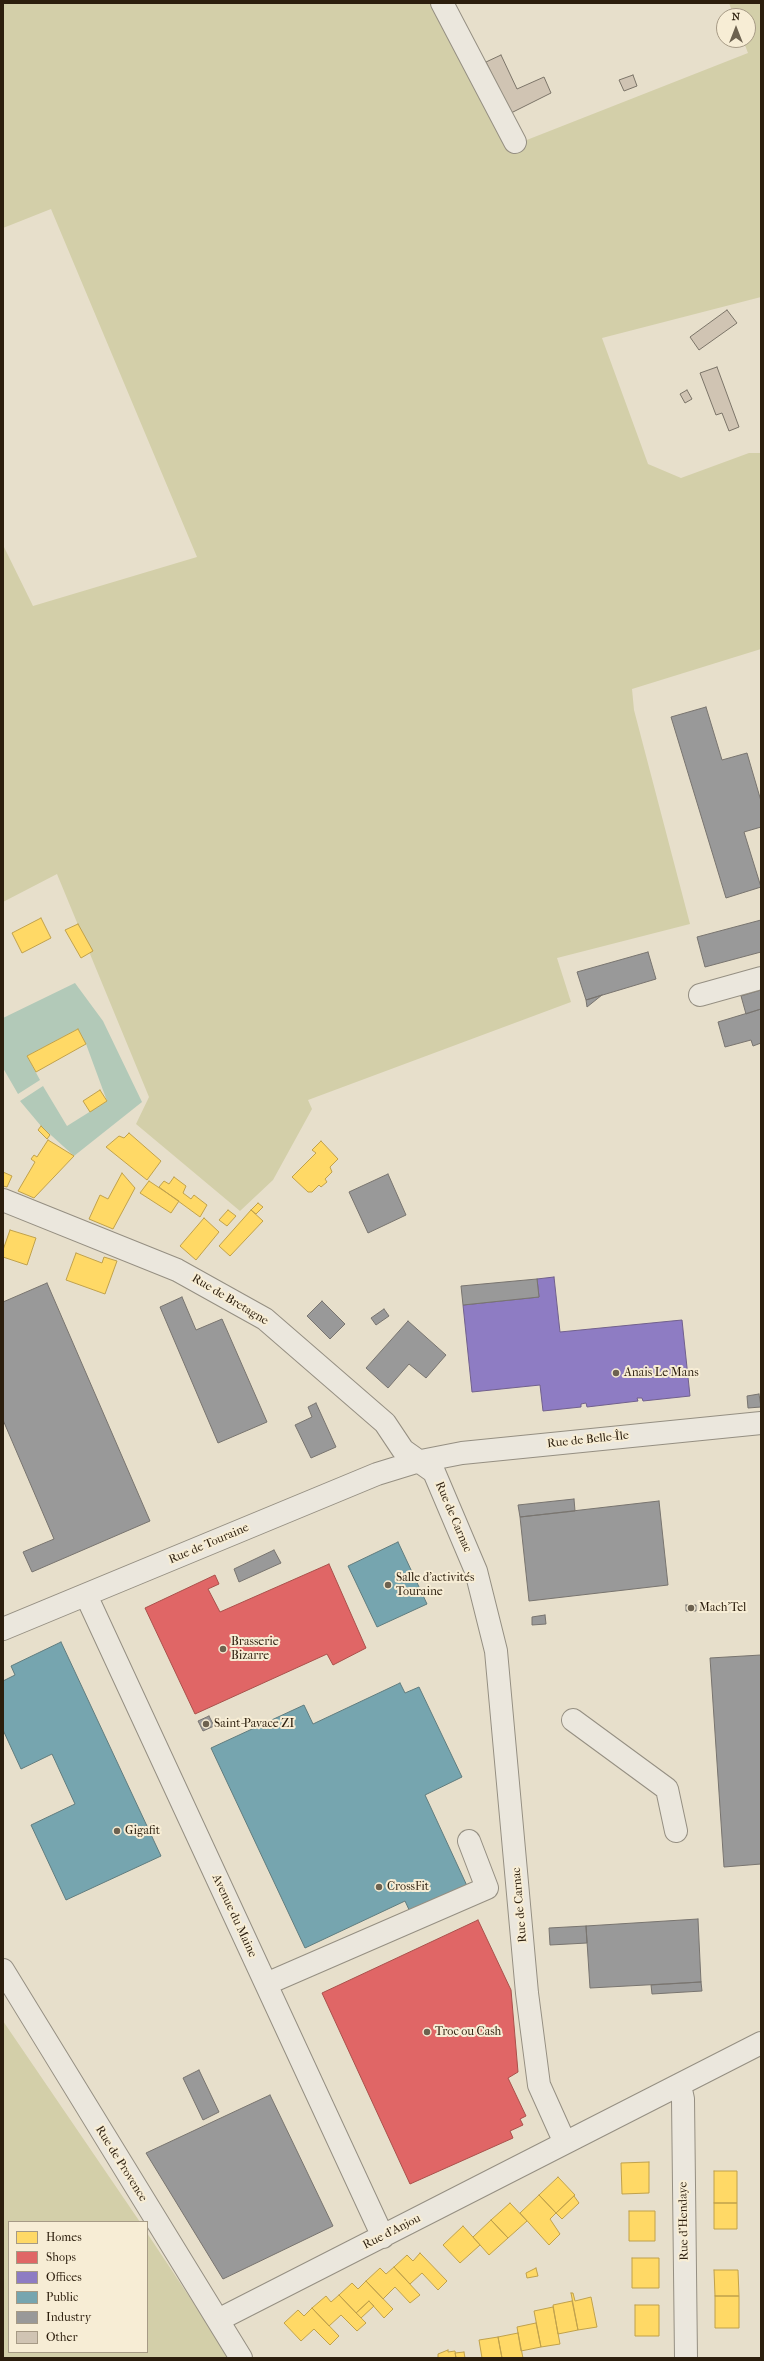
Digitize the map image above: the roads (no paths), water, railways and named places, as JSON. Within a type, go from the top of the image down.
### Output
[{"type":"street","points":[[442,3],[515,142]]},
{"type":"street","points":[[700,995],[761,978]]},
{"type":"street","name":"Rue de Bretagne","points":[[3,1200],[177,1270],[265,1319],[385,1423],[403,1450],[416,1462]]},
{"type":"street","name":"Rue de Belle-Île","points":[[416,1462],[462,1453],[761,1423]]},
{"type":"street","name":"Rue de Touraine","points":[[3,1629],[377,1474],[416,1462]]},
{"type":"street","name":"Rue de Carnac","points":[[416,1462],[434,1472],[476,1571],[496,1651],[527,1993],[540,2084],[565,2143]]},
{"type":"street","name":"Avenue du Maine","points":[[86,1595],[383,2237]]},
{"type":"street","points":[[573,1720],[667,1789],[676,1832]]},
{"type":"street","points":[[266,1984],[486,1888],[469,1841]]},
{"type":"street","name":"Rue de Provence","points":[[3,1970],[241,2358]]},
{"type":"street","points":[[565,2143],[761,2043]]},
{"type":"street","name":"Rue d'Hendaye","points":[[680,2085],[682,2099],[686,2358]]},
{"type":"street","name":"Rue d'Anjou","points":[[218,2320],[565,2143]]},
{"type":"place","name":"Anais Le Mans","points":[[616,1373]]},
{"type":"place","name":"Salle d'activités Touraine","points":[[388,1585]]},
{"type":"place","name":"Mach’Tel","points":[[691,1608]]},
{"type":"place","name":"Brasserie Bizarre","points":[[223,1649]]},
{"type":"place","name":"Saint-Pavace ZI","points":[[206,1724]]},
{"type":"place","name":"Gigafit","points":[[117,1831]]},
{"type":"place","name":"CrossFit","points":[[379,1887]]},
{"type":"place","name":"Troc ou Cash","points":[[427,2032]]}]
